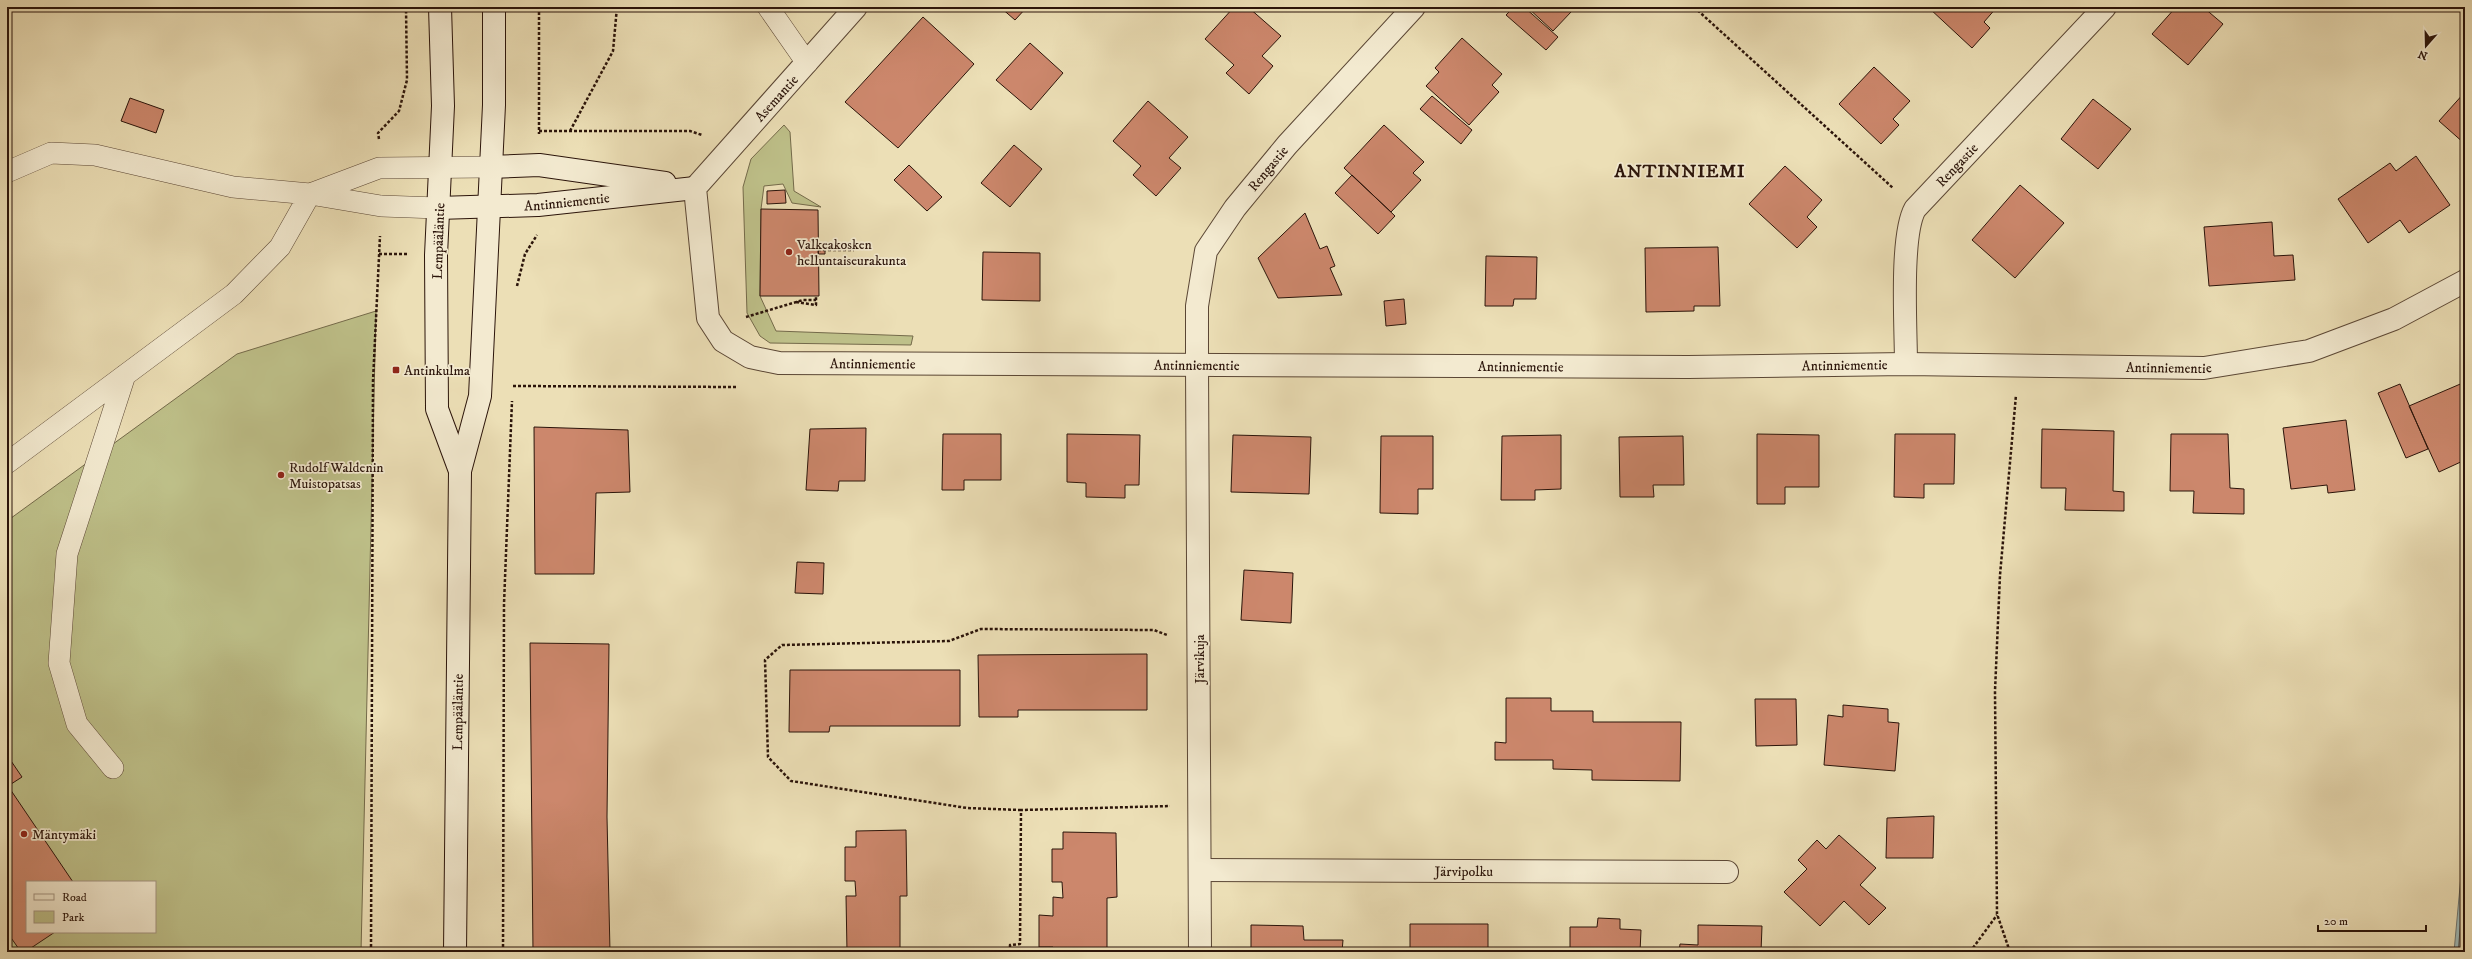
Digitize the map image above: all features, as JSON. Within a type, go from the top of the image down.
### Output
[{"type":"street","name":"Lempääläntie","points":[[440,7],[443,106],[436,255],[437,409],[460,471]]},
{"type":"street","name":"Lempääläntie","points":[[455,952],[460,471],[480,396],[489,208],[489,167],[494,106],[494,7]]},
{"type":"street","name":"Asemantie","points":[[695,188],[856,7]]},
{"type":"street","name":"Rengastie","points":[[1197,366],[1197,306],[1206,251],[1235,208],[1287,145],[1414,7]]},
{"type":"street","name":"Rengastie","points":[[1915,209],[2105,7]]},
{"type":"street","name":"Antinniementie","points":[[489,167],[539,165],[695,188]]},
{"type":"street","name":"Antinniementie","points":[[695,188],[708,318],[723,342],[750,357],[779,363],[1688,367],[1906,364],[2204,368],[2309,351],[2394,319],[2465,281]]},
{"type":"street","name":"Antinniementie","points":[[438,208],[489,208],[538,205],[695,188]]},
{"type":"street","points":[[1906,364],[1905,300],[1907,246],[1915,209]]},
{"type":"street","name":"Järvikuja","points":[[1197,366],[1201,870],[1200,952]]},
{"type":"street","name":"Järvipolku","points":[[1201,870],[1727,872]]},
{"type":"lane","points":[[768,7],[807,63]]},
{"type":"lane","points":[[7,172],[51,153],[95,155],[233,187],[310,194],[380,206],[438,208]]},
{"type":"lane","points":[[7,463],[234,294],[280,247],[310,194],[379,168],[440,166],[489,167]]},
{"type":"lane","points":[[113,768],[77,724],[59,663],[67,554],[125,376]]},
{"type":"path","points":[[379,168],[378,133],[399,111],[407,80],[406,7]]},
{"type":"path","points":[[539,7],[539,165]]},
{"type":"path","points":[[570,131],[613,51],[617,7]]},
{"type":"path","points":[[1694,7],[1915,209]]},
{"type":"path","points":[[539,131],[690,131],[734,145]]},
{"type":"path","points":[[516,291],[526,254],[536,238],[538,205]]},
{"type":"path","points":[[371,952],[373,382],[380,206]]},
{"type":"path","points":[[818,250],[854,250]]},
{"type":"path","points":[[795,302],[816,305],[816,296]]},
{"type":"path","points":[[746,317],[795,302],[816,300]]},
{"type":"path","points":[[2010,952],[1997,914],[1995,691],[2000,574],[2020,366]]},
{"type":"path","points":[[503,952],[504,604],[513,378]]},
{"type":"path","points":[[1199,648],[1154,630],[981,629],[949,641],[782,645],[765,660],[768,757],[791,781],[967,808],[1021,810],[1200,805]]},
{"type":"path","points":[[1010,952],[1010,945],[1020,944],[1021,810]]},
{"type":"path","points":[[1970,952],[1997,914]]},
{"type":"green space","points":[[784,125],[790,132],[794,191],[821,207],[792,203],[783,184],[764,186],[761,209],[760,296],[776,331],[913,336],[911,345],[770,343],[760,336],[747,313],[743,187],[751,159]]},
{"type":"green space","points":[[376,311],[361,952],[7,952],[7,521],[237,354]]},
{"type":"water","points":[[2465,832],[2465,952],[2454,952]]},
{"type":"building","points":[[1000,7],[1027,7],[1015,20]]},
{"type":"building","points":[[1234,7],[1248,7],[1281,36],[1262,56],[1273,66],[1249,94],[1226,73],[1234,65],[1205,39]]},
{"type":"building","points":[[1514,7],[1524,7],[1558,37],[1546,50],[1506,15]]},
{"type":"building","points":[[1527,7],[1566,7],[1571,12],[1553,31]]},
{"type":"building","points":[[1997,7],[1984,22],[1990,28],[1972,48],[1929,8]]},
{"type":"building","points":[[2176,7],[2203,7],[2223,24],[2188,65],[2152,34]]},
{"type":"building","points":[[923,17],[974,64],[898,148],[845,102]]},
{"type":"building","points":[[1462,38],[1502,74],[1492,85],[1499,92],[1469,125],[1426,86],[1439,72],[1435,68]]},
{"type":"building","points":[[1030,43],[1063,73],[1031,110],[996,80]]},
{"type":"building","points":[[1874,67],[1910,101],[1893,119],[1899,125],[1881,144],[1839,104]]},
{"type":"building","points":[[2465,92],[2465,144],[2439,121]]},
{"type":"building","points":[[1432,96],[1472,130],[1461,144],[1420,109]]},
{"type":"building","points":[[130,98],[164,110],[156,133],[121,121]]},
{"type":"building","points":[[2093,99],[2131,129],[2098,169],[2061,139]]},
{"type":"building","points":[[1148,101],[1188,137],[1169,158],[1181,168],[1156,196],[1133,175],[1141,166],[1113,141]]},
{"type":"building","points":[[1384,125],[1424,162],[1413,173],[1421,180],[1391,212],[1344,168]]},
{"type":"building","points":[[1014,145],[1042,169],[1010,207],[981,183]]},
{"type":"building","points":[[2416,156],[2450,205],[2409,233],[2400,220],[2368,243],[2338,199],[2390,163],[2396,171]]},
{"type":"building","points":[[909,165],[942,197],[927,211],[894,180]]},
{"type":"building","points":[[1785,166],[1822,200],[1807,217],[1817,227],[1797,248],[1749,204]]},
{"type":"building","points":[[1352,175],[1395,216],[1378,234],[1335,193]]},
{"type":"building","points":[[2020,185],[2064,223],[2015,278],[1972,240]]},
{"type":"building","points":[[785,190],[786,203],[767,204],[767,191]]},
{"type":"building","name":"Valkeakosken helluntaiseurakunta","points":[[761,209],[818,210],[819,296],[760,296]]},
{"type":"building","points":[[1305,213],[1320,249],[1327,246],[1335,266],[1330,268],[1342,295],[1278,298],[1258,258]]},
{"type":"building","points":[[2272,222],[2274,256],[2293,255],[2295,280],[2209,286],[2204,227]]},
{"type":"building","points":[[818,246],[825,246],[825,254],[818,254]]},
{"type":"building","points":[[1718,247],[1720,306],[1694,306],[1694,311],[1646,312],[1645,248]]},
{"type":"building","points":[[983,252],[1040,253],[1040,301],[982,300]]},
{"type":"building","points":[[1486,256],[1537,257],[1536,299],[1514,299],[1513,306],[1485,306]]},
{"type":"building","points":[[1404,299],[1406,324],[1386,326],[1384,301]]},
{"type":"building","points":[[2465,382],[2465,460],[2439,472],[2409,406]]},
{"type":"building","points":[[2400,384],[2428,449],[2406,458],[2378,393]]},
{"type":"building","points":[[2346,420],[2355,490],[2328,493],[2327,485],[2291,489],[2283,428]]},
{"type":"building","points":[[534,427],[628,430],[630,492],[596,493],[594,574],[535,574]]},
{"type":"building","points":[[866,428],[865,481],[839,481],[838,491],[806,490],[810,429]]},
{"type":"building","points":[[2042,429],[2114,431],[2113,491],[2124,492],[2124,511],[2065,510],[2066,488],[2041,488]]},
{"type":"building","points":[[943,434],[1001,434],[1001,480],[964,480],[964,490],[942,490]]},
{"type":"building","points":[[1067,434],[1140,435],[1139,485],[1125,485],[1125,498],[1086,497],[1086,483],[1067,482]]},
{"type":"building","points":[[1757,434],[1819,435],[1819,487],[1785,487],[1785,504],[1757,504]]},
{"type":"building","points":[[1895,434],[1955,434],[1954,484],[1924,484],[1924,498],[1894,497]]},
{"type":"building","points":[[2171,434],[2228,434],[2230,488],[2244,489],[2244,514],[2193,513],[2194,491],[2170,491]]},
{"type":"building","points":[[1233,435],[1311,437],[1309,494],[1231,492]]},
{"type":"building","points":[[1561,435],[1561,489],[1535,490],[1535,500],[1501,500],[1502,436]]},
{"type":"building","points":[[1381,436],[1433,436],[1433,489],[1418,489],[1418,514],[1380,513]]},
{"type":"building","points":[[1683,436],[1684,485],[1653,485],[1654,497],[1620,497],[1619,437]]},
{"type":"building","points":[[797,562],[824,563],[823,594],[795,593]]},
{"type":"building","points":[[1244,570],[1293,573],[1291,623],[1241,620]]},
{"type":"building","points":[[530,643],[609,644],[607,817],[610,952],[533,952]]},
{"type":"building","points":[[1147,654],[1147,710],[1018,710],[1018,717],[979,717],[978,655]]},
{"type":"building","points":[[790,670],[960,670],[960,726],[830,726],[829,732],[789,732]]},
{"type":"building","points":[[1506,698],[1551,698],[1551,711],[1593,711],[1593,722],[1681,722],[1680,781],[1592,780],[1592,770],[1553,769],[1553,760],[1495,760],[1495,742],[1506,743]]},
{"type":"building","points":[[1755,699],[1796,699],[1797,745],[1756,746]]},
{"type":"building","points":[[1843,705],[1888,709],[1888,722],[1899,723],[1895,771],[1824,765],[1828,715],[1843,717]]},
{"type":"building","name":"Mäntymäki","points":[[7,755],[22,777],[8,786],[72,881],[26,881],[26,933],[54,933],[25,952],[21,952],[7,932]]},
{"type":"building","points":[[1934,816],[1933,858],[1886,858],[1887,818]]},
{"type":"building","points":[[906,830],[907,896],[900,896],[900,952],[847,952],[846,896],[856,896],[855,881],[845,881],[845,847],[856,847],[856,831]]},
{"type":"building","points":[[1063,832],[1116,833],[1117,897],[1107,898],[1107,952],[1053,952],[1053,947],[1039,947],[1039,915],[1053,916],[1053,897],[1063,898],[1062,882],[1052,882],[1052,849],[1063,849]]},
{"type":"building","points":[[1839,835],[1876,868],[1860,885],[1886,908],[1869,925],[1844,901],[1820,926],[1784,892],[1807,869],[1798,860],[1817,840],[1826,849]]},
{"type":"building","points":[[1598,918],[1620,919],[1620,929],[1641,930],[1640,952],[1570,952],[1570,927],[1597,927]]},
{"type":"building","points":[[1410,924],[1488,924],[1488,952],[1410,952]]},
{"type":"building","points":[[1251,925],[1303,926],[1304,940],[1343,940],[1342,952],[1251,952]]},
{"type":"building","points":[[1698,925],[1762,926],[1761,952],[1679,952],[1680,944],[1698,945]]},
{"type":"place","name":"Valkeakosken helluntaiseurakunta","points":[[789,252]]},
{"type":"place","name":"Antinkulma","points":[[396,370]]},
{"type":"place","name":"Rudolf Waldenin Muistopatsas","points":[[281,475]]},
{"type":"place","name":"Mäntymäki","points":[[24,834]]},
{"type":"district","name":"ANTINNIEMI","points":[[1680,171]]}]
